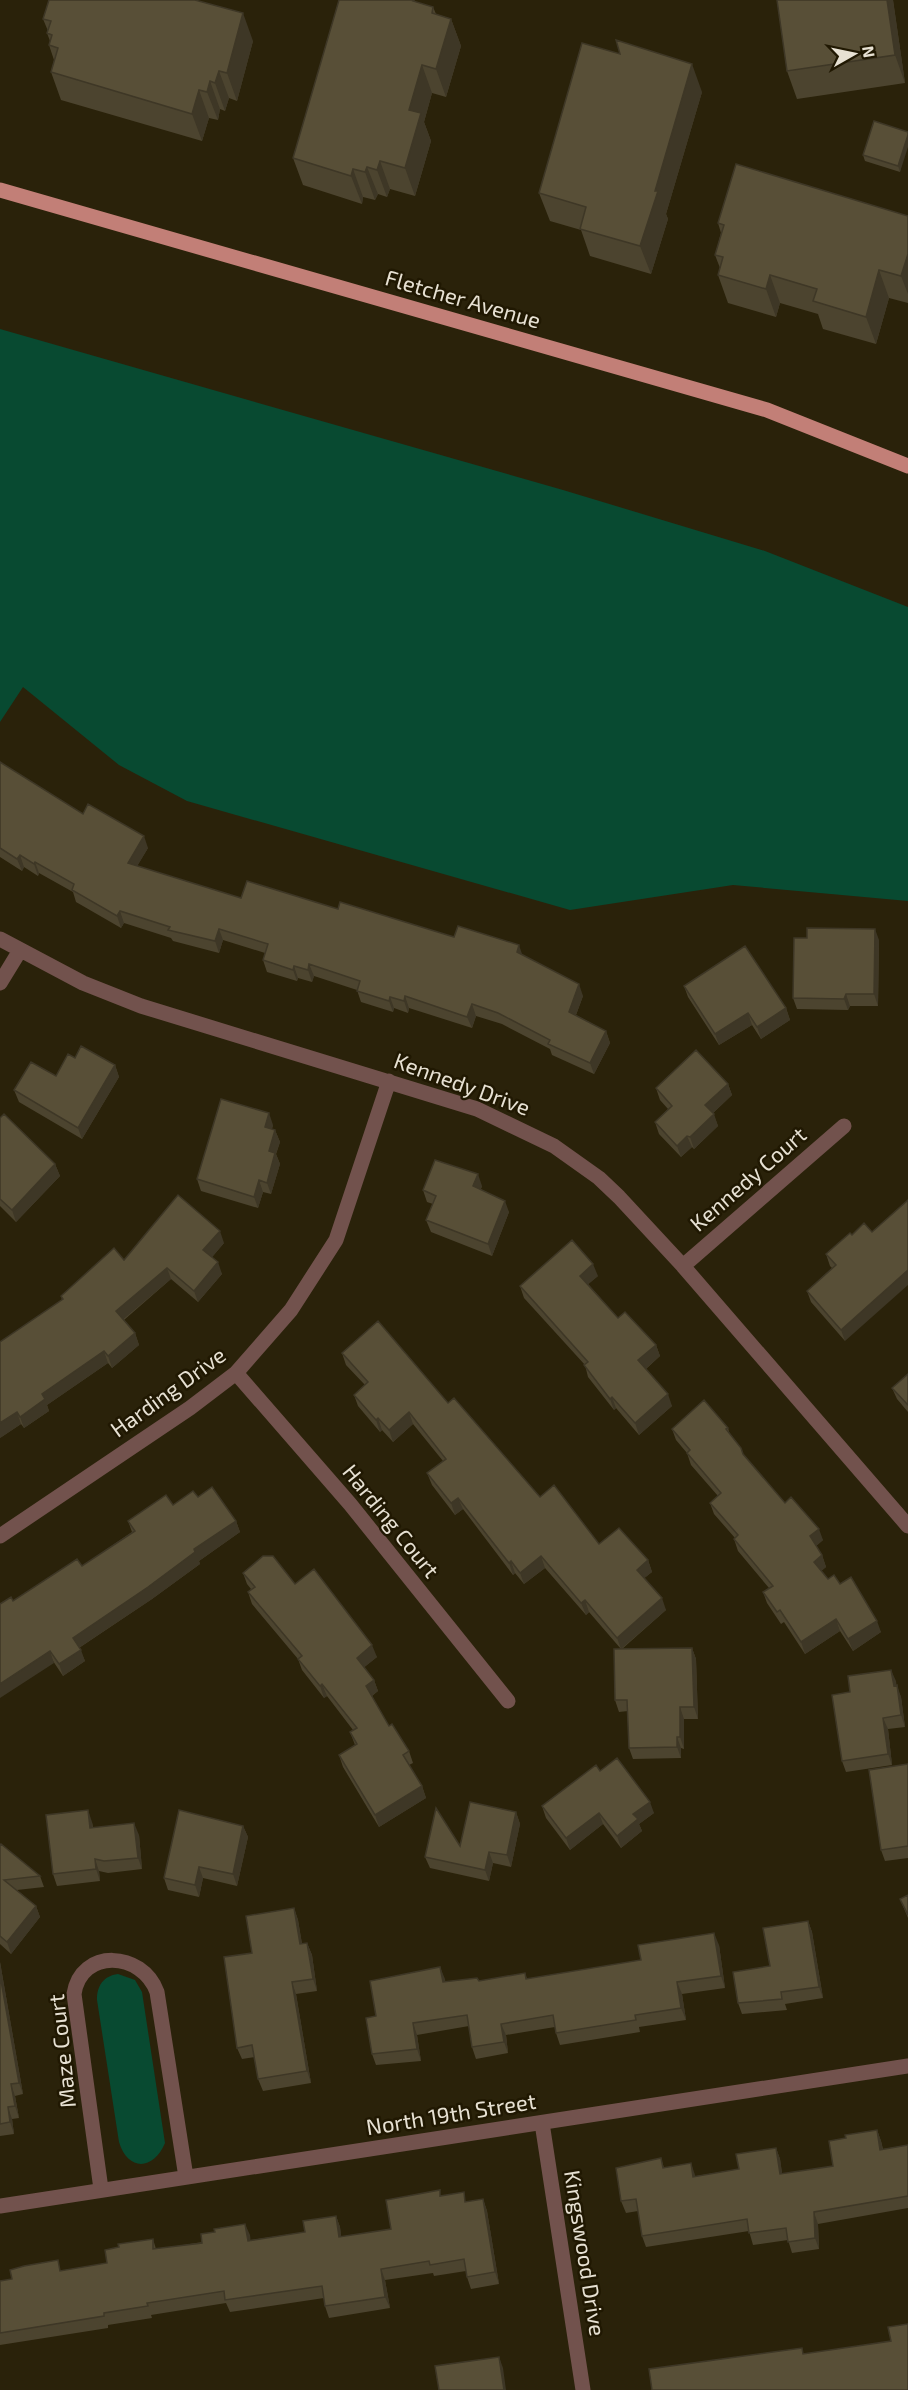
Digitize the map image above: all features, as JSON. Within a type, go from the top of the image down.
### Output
[{"type":"main road","name":"Fletcher Avenue","points":[[0,190],[767,410],[908,466]]},
{"type":"street","name":"Kennedy Drive","points":[[0,939],[19,952],[82,983],[141,1006],[477,1109],[554,1146],[599,1178],[683,1266],[908,1526]]},
{"type":"street","points":[[0,983],[19,952]]},
{"type":"street","name":"Harding Drive","points":[[0,1536],[190,1408],[236,1373],[291,1310],[336,1240],[389,1081]]},
{"type":"street","name":"Kennedy Court","points":[[683,1266],[844,1126]]},
{"type":"street","name":"Harding Court","points":[[236,1373],[350,1504],[508,1701]]},
{"type":"street","name":"Maze Court","points":[[101,2189],[74,1994],[78,1981],[86,1971],[111,1960],[124,1960],[138,1966],[150,1976],[158,1992],[186,2177]]},
{"type":"street","name":"North 19th Street","points":[[0,2206],[908,2066]]},
{"type":"street","name":"Kingswood Drive","points":[[542,2123],[583,2390]]},
{"type":"green space","points":[[0,329],[563,490],[765,551],[908,607],[908,901],[733,885],[570,910],[187,801],[119,765],[23,687],[0,722]]},
{"type":"green space","points":[[118,1974],[135,1980],[142,1992],[165,2143],[154,2158],[141,2164],[128,2159],[119,2142],[97,2000],[102,1982]]},
{"type":"building","points":[[49,0],[195,0],[243,13],[227,73],[219,71],[215,83],[210,81],[207,92],[199,90],[192,114],[51,72],[58,48],[49,45],[52,35],[47,33],[51,21],[43,19]]},
{"type":"building","points":[[339,0],[414,0],[433,7],[432,13],[451,19],[436,69],[422,65],[409,110],[421,113],[405,168],[380,161],[377,170],[367,167],[365,172],[353,169],[351,176],[293,158]]},
{"type":"building","points":[[777,0],[887,0],[895,55],[787,71]]},
{"type":"building","points":[[616,40],[692,64],[655,191],[658,191],[640,246],[580,229],[586,207],[539,193],[582,43],[620,54]]},
{"type":"building","points":[[874,121],[908,132],[898,166],[863,155]]},
{"type":"building","points":[[736,164],[908,216],[908,254],[901,276],[879,270],[866,317],[813,301],[817,289],[770,275],[766,289],[718,275],[723,257],[715,255],[724,225],[718,223]]},
{"type":"building","points":[[0,762],[83,814],[88,804],[144,836],[128,863],[241,898],[247,881],[338,909],[340,902],[454,937],[458,926],[519,945],[517,952],[579,984],[569,1012],[606,1031],[590,1063],[548,1044],[550,1040],[498,1013],[472,1004],[467,1017],[405,996],[404,1001],[390,997],[389,1001],[357,991],[360,981],[309,964],[308,970],[294,966],[293,970],[263,960],[268,944],[219,929],[215,941],[168,930],[170,927],[120,911],[117,916],[72,890],[74,884],[35,862],[34,864],[20,855],[17,859],[0,848]]},
{"type":"building","points":[[807,928],[875,929],[874,994],[846,994],[844,999],[793,998],[794,938],[807,938]]},
{"type":"building","points":[[745,946],[786,1008],[757,1027],[748,1013],[715,1034],[684,986]]},
{"type":"building","points":[[81,1046],[115,1065],[78,1128],[14,1090],[31,1062],[56,1076],[68,1054],[75,1058]]},
{"type":"building","points":[[696,1050],[728,1084],[705,1105],[714,1114],[677,1146],[655,1122],[672,1106],[656,1088]]},
{"type":"building","points":[[221,1099],[269,1113],[265,1127],[275,1130],[269,1151],[275,1153],[267,1183],[259,1180],[254,1197],[197,1179]]},
{"type":"building","points":[[4,1114],[55,1164],[12,1210],[0,1199],[0,1118]]},
{"type":"building","points":[[435,1160],[478,1174],[473,1186],[505,1201],[488,1244],[426,1220],[436,1196],[423,1190]]},
{"type":"building","points":[[178,1195],[220,1231],[203,1250],[218,1262],[194,1291],[167,1268],[116,1311],[135,1333],[108,1356],[104,1351],[42,1394],[45,1399],[20,1417],[17,1412],[0,1423],[0,1342],[63,1299],[61,1296],[114,1248],[124,1260]]},
{"type":"building","points":[[908,1200],[908,1270],[841,1330],[807,1291],[836,1265],[826,1254],[864,1223],[872,1232]]},
{"type":"building","points":[[572,1240],[593,1264],[580,1276],[618,1318],[625,1312],[656,1345],[638,1360],[668,1394],[635,1423],[612,1397],[610,1399],[584,1365],[588,1362],[520,1286]]},
{"type":"building","points":[[378,1321],[448,1403],[454,1398],[540,1497],[554,1485],[599,1544],[619,1528],[648,1560],[637,1570],[662,1598],[617,1638],[585,1600],[581,1603],[541,1556],[520,1573],[511,1561],[509,1563],[458,1498],[451,1503],[427,1473],[446,1459],[409,1412],[389,1430],[378,1418],[376,1420],[354,1395],[368,1382],[342,1353]]},
{"type":"building","points":[[908,1374],[908,1405],[892,1388]]},
{"type":"building","points":[[704,1400],[728,1428],[726,1429],[743,1454],[785,1503],[791,1497],[819,1529],[810,1536],[822,1555],[814,1562],[828,1579],[834,1575],[840,1584],[851,1577],[877,1621],[848,1639],[836,1619],[801,1642],[780,1610],[777,1612],[763,1592],[773,1586],[734,1539],[738,1535],[710,1503],[721,1493],[687,1453],[690,1450],[672,1429]]},
{"type":"building","points":[[212,1487],[236,1521],[194,1549],[195,1552],[148,1587],[73,1638],[81,1650],[59,1664],[50,1651],[0,1684],[0,1604],[11,1597],[13,1601],[77,1559],[82,1566],[135,1531],[128,1521],[166,1495],[173,1505],[193,1491],[198,1497]]},
{"type":"building","points":[[263,1556],[273,1556],[295,1584],[314,1569],[372,1645],[357,1658],[374,1680],[366,1686],[389,1726],[392,1724],[409,1751],[403,1755],[422,1786],[375,1815],[339,1755],[357,1744],[350,1732],[357,1728],[322,1684],[320,1686],[298,1659],[302,1656],[248,1592],[255,1587],[243,1573]]},
{"type":"building","points":[[692,1648],[694,1707],[680,1707],[680,1737],[677,1737],[677,1747],[629,1748],[627,1700],[615,1700],[614,1649]]},
{"type":"building","points":[[891,1670],[894,1686],[897,1685],[901,1715],[883,1718],[888,1754],[842,1761],[832,1695],[850,1692],[848,1676]]},
{"type":"building","points":[[617,1758],[650,1802],[633,1814],[638,1819],[617,1836],[599,1813],[566,1838],[542,1806],[596,1765],[600,1771]]},
{"type":"building","points":[[908,1764],[908,1846],[881,1850],[869,1770]]},
{"type":"building","points":[[470,1802],[516,1812],[507,1855],[489,1852],[485,1870],[425,1857],[436,1808],[460,1846]]},
{"type":"building","points":[[88,1810],[90,1828],[134,1823],[138,1858],[104,1861],[95,1859],[96,1869],[53,1874],[46,1815]]},
{"type":"building","points":[[179,1810],[243,1826],[233,1874],[199,1867],[195,1885],[164,1878]]},
{"type":"building","points":[[1,1844],[40,1876],[4,1880],[36,1906],[7,1942],[0,1936]]},
{"type":"building","points":[[908,1895],[908,1915],[900,1899]]},
{"type":"building","points":[[294,1908],[300,1944],[307,1943],[313,1979],[292,1982],[307,2071],[258,2079],[252,2045],[237,2048],[224,1957],[252,1953],[246,1916]]},
{"type":"building","points":[[808,1921],[819,1987],[781,1992],[782,1999],[738,2003],[733,1972],[770,1966],[763,1928]]},
{"type":"building","points":[[714,1933],[721,1976],[677,1982],[681,2008],[635,2015],[636,2020],[556,2033],[553,2015],[501,2024],[504,2042],[472,2047],[467,2015],[413,2023],[417,2049],[372,2054],[366,2018],[376,2016],[370,1981],[440,1967],[443,1982],[477,1978],[479,1981],[525,1973],[526,1979],[641,1960],[638,1945]]},
{"type":"building","points":[[0,1975],[19,2083],[11,2084],[15,2106],[8,2107],[10,2122],[0,2124]]},
{"type":"building","points":[[877,2130],[880,2150],[908,2145],[908,2196],[814,2212],[815,2238],[788,2242],[786,2228],[749,2233],[747,2219],[642,2236],[636,2199],[621,2201],[616,2168],[661,2158],[663,2168],[691,2163],[693,2177],[739,2169],[736,2154],[776,2148],[780,2174],[833,2166],[829,2141],[846,2138],[845,2135]]},
{"type":"building","points":[[440,2190],[440,2196],[464,2192],[465,2202],[483,2199],[495,2272],[467,2277],[464,2259],[430,2265],[429,2261],[381,2269],[385,2297],[325,2306],[322,2286],[225,2300],[224,2291],[147,2303],[148,2306],[104,2313],[104,2316],[0,2333],[0,2281],[12,2279],[10,2270],[58,2260],[60,2271],[107,2263],[105,2250],[119,2247],[118,2244],[153,2239],[153,2249],[202,2243],[201,2234],[215,2232],[214,2229],[245,2224],[248,2241],[305,2232],[303,2221],[336,2216],[339,2237],[391,2229],[386,2200]]},
{"type":"building","points":[[908,2324],[908,2390],[652,2390],[649,2369],[802,2348],[803,2354],[891,2341],[888,2327]]},
{"type":"building","points":[[499,2357],[504,2390],[439,2390],[435,2366]]}]
